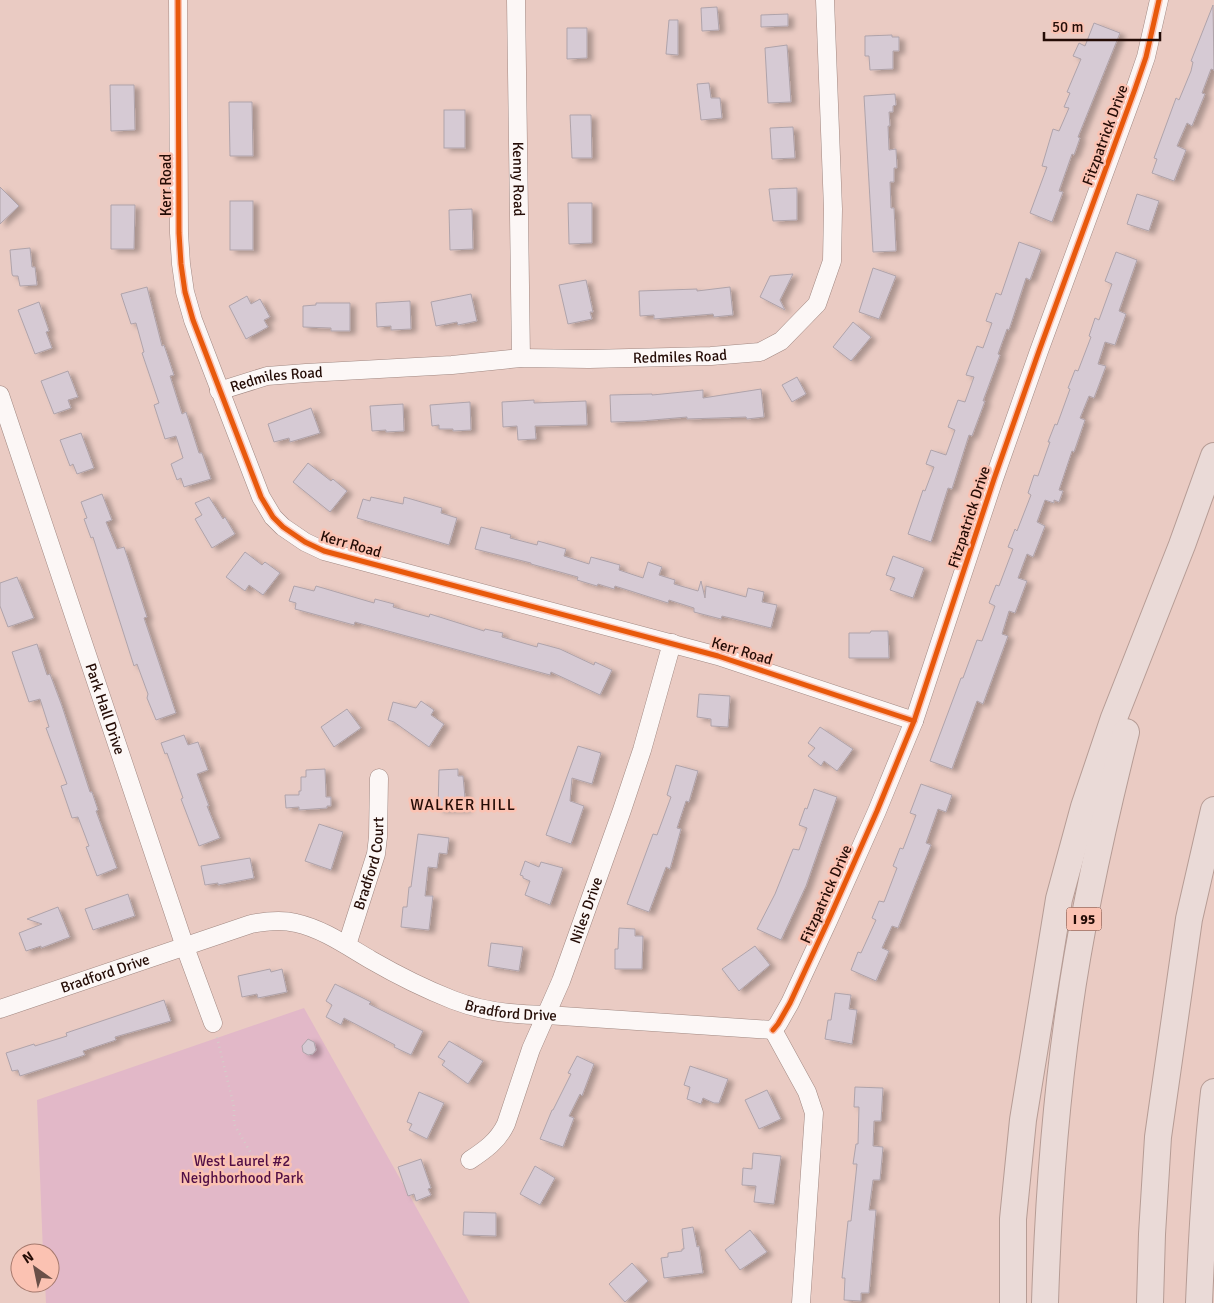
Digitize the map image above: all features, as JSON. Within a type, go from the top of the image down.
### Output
[{"type":"highway","name":"I 95","points":[[1045,1303],[1047,1230],[1055,1124],[1069,1010],[1086,905],[1110,794],[1138,685],[1182,545],[1214,456]]},
{"type":"highway","points":[[1013,1303],[1013,1219],[1023,1120],[1059,899],[1084,807],[1114,718],[1182,545]]},
{"type":"highway","points":[[1150,1303],[1158,1137],[1189,920],[1214,810]]},
{"type":"highway","points":[[1199,1303],[1201,1237],[1214,1092]]},
{"type":"street","name":"Kerr Road","points":[[178,0],[179,233],[185,292],[193,320],[219,390],[266,508],[283,527],[305,542],[324,551],[735,661],[914,721]]},
{"type":"street","name":"Kenny Road","points":[[516,0],[521,358]]},
{"type":"street","name":"Redmiles Road","points":[[219,390],[268,376],[452,365],[521,358],[589,359],[711,356],[760,352],[781,341],[817,304],[832,261],[834,209],[825,0]]},
{"type":"street","name":"Fitzpatrick Drive","points":[[773,1030],[790,1003],[829,919],[877,811],[914,721],[994,479],[1146,57],[1159,0]]},
{"type":"street","name":"Park Hall Drive","points":[[0,395],[185,947],[213,1023]]},
{"type":"street","name":"Niles Drive","points":[[470,1160],[486,1149],[502,1134],[506,1124],[531,1049],[561,980],[622,810],[642,750],[672,643]]},
{"type":"street","name":"Bradford Court","points":[[346,945],[376,854],[380,778]]},
{"type":"street","name":"Bradford Drive","points":[[0,1009],[251,924],[273,920],[303,924],[316,929],[404,978],[465,1005],[491,1012],[773,1030]]},
{"type":"street","points":[[773,1030],[807,1092],[814,1113],[801,1303]]},
{"type":"path","points":[[213,1023],[234,1107],[234,1124],[255,1160]]},
{"type":"green space","name":"West Laurel #2 Neighborhood Park","points":[[304,1008],[470,1303],[46,1303],[46,1293],[60,1293],[60,1243],[43,1243],[37,1100]]},
{"type":"building","points":[[1213,5],[1214,70],[1211,69],[1202,93],[1205,94],[1192,126],[1187,123],[1177,146],[1186,150],[1174,181],[1152,173],[1157,159],[1154,158],[1176,98],[1179,100],[1191,71],[1193,62],[1191,61]]},
{"type":"building","points":[[717,7],[719,30],[702,31],[701,8]]},
{"type":"building","points":[[788,14],[788,26],[761,27],[761,15]]},
{"type":"building","points":[[669,20],[678,20],[678,55],[666,54]]},
{"type":"building","points":[[1094,23],[1120,33],[1078,137],[1080,138],[1074,155],[1072,154],[1059,191],[1063,192],[1052,222],[1030,213],[1047,167],[1042,166],[1053,129],[1059,131],[1069,108],[1064,107],[1070,93],[1067,92],[1081,59],[1073,56],[1079,43],[1085,46]]},
{"type":"building","points":[[567,28],[587,28],[587,58],[567,59]]},
{"type":"building","points":[[892,35],[892,37],[899,37],[899,51],[893,51],[893,69],[870,70],[869,56],[865,56],[865,36]]},
{"type":"building","points":[[787,45],[791,102],[768,103],[765,48]]},
{"type":"building","points":[[709,83],[711,98],[720,98],[722,118],[701,120],[697,84]]},
{"type":"building","points":[[110,85],[134,85],[135,130],[111,131]]},
{"type":"building","points":[[895,94],[896,105],[893,106],[893,112],[889,112],[890,126],[888,126],[889,150],[896,149],[897,168],[894,168],[894,182],[890,182],[891,208],[894,208],[896,251],[873,252],[864,96]]},
{"type":"building","points":[[229,102],[252,102],[253,156],[230,156]]},
{"type":"building","points":[[444,110],[465,110],[465,148],[444,148]]},
{"type":"building","points":[[570,115],[591,115],[592,158],[572,158]]},
{"type":"building","points":[[793,127],[795,158],[772,159],[770,128]]},
{"type":"building","points":[[0,187],[19,206],[0,224]]},
{"type":"building","points":[[797,188],[797,220],[773,221],[769,189]]},
{"type":"building","points":[[1137,194],[1159,201],[1149,231],[1127,224]]},
{"type":"building","points":[[230,201],[253,201],[253,250],[230,250]]},
{"type":"building","points":[[568,203],[592,203],[592,243],[569,244]]},
{"type":"building","points":[[111,205],[135,205],[134,249],[111,249]]},
{"type":"building","points":[[472,209],[473,249],[450,250],[449,210]]},
{"type":"building","points":[[1019,242],[1041,250],[1030,280],[1026,278],[1009,330],[1007,329],[998,354],[1000,355],[983,401],[985,401],[972,436],[969,435],[952,489],[948,488],[931,542],[908,534],[923,490],[925,491],[934,467],[926,464],[931,450],[946,455],[955,430],[948,427],[958,400],[965,402],[974,377],[966,375],[977,346],[983,348],[992,323],[986,321],[996,293],[1001,295]]},
{"type":"building","points":[[30,248],[32,267],[35,267],[37,285],[20,286],[18,276],[13,276],[12,274],[10,250]]},
{"type":"building","points":[[1116,252],[1137,260],[1119,311],[1126,314],[1115,345],[1105,342],[1098,364],[1106,366],[1094,398],[1089,396],[1080,418],[1085,420],[1059,490],[1063,491],[1059,502],[1054,500],[1054,503],[1045,500],[1037,522],[1045,526],[1033,557],[1027,554],[1018,578],[1027,581],[1015,613],[1009,611],[1002,634],[1008,636],[983,704],[977,701],[952,769],[930,761],[961,678],[963,678],[977,640],[982,641],[995,606],[989,603],[996,585],[999,586],[1013,549],[1008,547],[1015,529],[1017,531],[1031,495],[1028,493],[1034,475],[1038,476],[1050,442],[1048,442],[1055,424],[1057,425],[1070,389],[1068,388],[1075,370],[1078,371],[1091,337],[1089,336],[1095,318],[1099,320],[1112,284],[1105,281]]},
{"type":"building","points":[[873,268],[896,276],[879,319],[859,312]]},
{"type":"building","points":[[793,274],[780,300],[785,310],[760,297],[770,276]]},
{"type":"building","points":[[586,280],[593,312],[590,312],[592,319],[568,324],[559,285]]},
{"type":"building","points":[[147,287],[162,346],[164,345],[174,375],[170,376],[182,414],[186,412],[199,453],[202,453],[211,479],[184,487],[181,478],[177,480],[171,464],[183,458],[176,436],[165,439],[154,405],[159,403],[142,353],[144,352],[136,323],[131,324],[121,294]]},
{"type":"building","points":[[730,287],[733,315],[714,317],[713,314],[654,319],[654,315],[640,316],[639,291],[697,289],[697,291]]},
{"type":"building","points":[[471,294],[477,321],[458,325],[457,322],[436,326],[431,302]]},
{"type":"building","points":[[247,296],[251,304],[260,299],[270,317],[264,320],[268,327],[246,339],[229,306]]},
{"type":"building","points":[[410,301],[411,329],[391,330],[391,326],[377,327],[376,303]]},
{"type":"building","points":[[39,302],[49,331],[46,332],[52,348],[35,354],[18,310]]},
{"type":"building","points":[[316,303],[350,303],[350,331],[331,331],[331,328],[303,327],[303,306],[316,305]]},
{"type":"building","points":[[853,322],[871,337],[851,361],[833,347]]},
{"type":"building","points":[[68,371],[78,397],[68,400],[71,408],[54,414],[41,381]]},
{"type":"building","points":[[797,377],[806,394],[792,402],[782,385]]},
{"type":"building","points":[[761,389],[764,417],[747,419],[746,417],[687,419],[687,417],[611,422],[610,395],[652,395],[703,390],[703,398]]},
{"type":"building","points":[[534,400],[534,403],[586,401],[587,425],[535,426],[536,439],[518,440],[517,426],[503,427],[502,402]]},
{"type":"building","points":[[470,402],[471,430],[453,431],[453,429],[439,429],[439,425],[432,426],[430,405]]},
{"type":"building","points":[[403,404],[404,431],[372,431],[370,406]]},
{"type":"building","points":[[311,408],[320,433],[290,442],[289,438],[274,442],[268,424]]},
{"type":"building","points":[[81,433],[94,468],[77,474],[73,464],[70,466],[60,440]]},
{"type":"building","points":[[308,463],[331,481],[333,479],[347,491],[330,512],[293,482]]},
{"type":"building","points":[[102,494],[112,520],[106,522],[117,549],[124,547],[147,617],[144,618],[176,713],[156,720],[137,664],[134,666],[93,537],[91,538],[84,519],[87,518],[81,502]]},
{"type":"building","points":[[209,497],[223,519],[225,517],[235,534],[212,548],[195,519],[202,515],[195,503]]},
{"type":"building","points":[[371,497],[403,504],[404,497],[442,508],[441,513],[457,518],[449,545],[357,518],[363,499],[370,501]]},
{"type":"building","points":[[481,527],[511,535],[510,538],[537,545],[538,541],[566,549],[564,556],[589,564],[591,557],[620,565],[619,570],[643,578],[648,562],[662,567],[659,575],[675,580],[674,584],[698,591],[701,581],[705,598],[706,586],[746,597],[748,588],[764,592],[762,602],[777,605],[771,628],[722,616],[721,619],[694,612],[694,608],[669,600],[668,603],[615,586],[614,589],[598,584],[597,586],[577,580],[578,577],[475,549]]},
{"type":"building","points":[[245,552],[262,565],[265,562],[280,573],[263,595],[249,585],[245,591],[226,577]]},
{"type":"building","points":[[893,556],[924,568],[913,598],[890,590],[895,578],[886,575]]},
{"type":"building","points":[[17,577],[34,618],[8,627],[0,606],[0,583]]},
{"type":"building","points":[[294,586],[314,591],[316,586],[374,603],[375,599],[394,604],[393,607],[429,617],[430,614],[484,631],[485,629],[503,633],[502,637],[537,647],[538,643],[560,649],[594,665],[595,662],[612,670],[600,695],[551,672],[550,675],[355,622],[354,625],[295,609],[296,603],[289,601]]},
{"type":"building","points":[[871,631],[888,631],[889,658],[849,658],[849,633],[870,633]]},
{"type":"building","points":[[37,644],[47,675],[50,674],[62,706],[90,792],[92,792],[98,810],[96,811],[117,868],[97,876],[86,847],[89,846],[78,817],[72,818],[61,786],[67,784],[46,728],[49,727],[40,699],[29,702],[12,652]]},
{"type":"building","points":[[699,694],[730,696],[728,727],[711,726],[711,719],[697,717]]},
{"type":"building","points":[[421,701],[434,710],[431,715],[444,724],[429,747],[394,722],[388,720],[393,702],[416,708]]},
{"type":"building","points":[[347,709],[361,728],[334,747],[321,727]]},
{"type":"building","points":[[820,727],[853,749],[837,771],[824,761],[821,766],[808,756],[815,748],[808,743]]},
{"type":"building","points":[[184,735],[188,745],[198,742],[208,770],[197,774],[220,838],[199,846],[181,799],[183,798],[167,753],[165,754],[161,743]]},
{"type":"building","points":[[578,746],[601,753],[592,784],[572,778],[570,801],[584,806],[571,844],[546,835]]},
{"type":"building","points":[[676,765],[698,771],[689,802],[686,801],[677,828],[681,829],[670,869],[666,867],[649,912],[627,904],[653,834],[657,835],[671,797],[667,795]]},
{"type":"building","points":[[325,769],[326,797],[331,797],[331,806],[299,810],[299,807],[286,808],[285,795],[299,795],[299,791],[301,791],[301,777],[306,777],[306,770]]},
{"type":"building","points":[[458,769],[458,776],[463,776],[466,809],[438,809],[439,770]]},
{"type":"building","points":[[921,784],[952,795],[946,812],[938,809],[926,843],[931,845],[898,928],[892,926],[882,948],[889,951],[876,981],[851,970],[858,952],[861,953],[876,920],[872,918],[879,901],[884,902],[897,868],[893,866],[900,848],[903,849],[916,815],[910,813]]},
{"type":"building","points":[[814,789],[837,797],[806,886],[781,940],[757,929],[775,894],[793,849],[799,850],[807,828],[799,825]]},
{"type":"building","points":[[319,824],[343,832],[331,870],[305,861]]},
{"type":"building","points":[[418,834],[449,838],[447,854],[439,853],[437,868],[428,867],[425,896],[433,896],[429,930],[401,927],[403,907],[407,907],[409,887],[411,887]]},
{"type":"building","points":[[250,858],[254,878],[218,885],[218,883],[205,885],[201,866]]},
{"type":"building","points":[[525,861],[539,867],[541,862],[563,868],[550,905],[525,895],[530,881],[520,875]]},
{"type":"building","points":[[128,894],[135,916],[93,930],[85,909]]},
{"type":"building","points":[[58,907],[70,937],[41,948],[41,946],[26,951],[19,933],[42,924],[27,919]]},
{"type":"building","points":[[619,928],[635,929],[635,936],[643,936],[642,969],[615,969],[615,949],[618,949]]},
{"type":"building","points":[[491,943],[523,947],[519,971],[488,966]]},
{"type":"building","points":[[755,946],[770,965],[739,991],[722,969]]},
{"type":"building","points":[[270,969],[271,972],[282,969],[287,992],[258,998],[257,994],[242,997],[238,976]]},
{"type":"building","points":[[335,984],[371,1002],[369,1004],[423,1031],[411,1055],[344,1018],[341,1025],[326,1017],[332,1005],[326,1001]]},
{"type":"building","points":[[835,993],[851,995],[849,1009],[857,1010],[852,1044],[825,1039],[828,1020],[831,1020]]},
{"type":"building","points":[[164,1000],[171,1021],[115,1037],[116,1040],[83,1051],[85,1055],[20,1076],[18,1070],[12,1071],[6,1053],[67,1036],[66,1033]]},
{"type":"building","points":[[308,1039],[314,1042],[316,1050],[313,1054],[308,1055],[303,1052],[302,1046]]},
{"type":"building","points":[[449,1041],[483,1061],[468,1084],[442,1065],[445,1061],[438,1057]]},
{"type":"building","points":[[577,1056],[594,1064],[582,1096],[580,1094],[569,1116],[574,1118],[563,1147],[540,1139],[552,1110],[571,1074],[568,1073]]},
{"type":"building","points":[[690,1066],[728,1079],[719,1103],[703,1098],[701,1104],[687,1099],[690,1087],[684,1085]]},
{"type":"building","points":[[855,1087],[883,1088],[881,1121],[874,1121],[873,1146],[883,1147],[880,1180],[873,1180],[869,1210],[876,1210],[869,1293],[861,1293],[861,1301],[844,1300],[845,1278],[842,1278],[857,1164],[853,1164],[856,1144],[858,1144],[859,1107],[854,1107]]},
{"type":"building","points":[[767,1090],[781,1119],[759,1129],[745,1100]]},
{"type":"building","points":[[419,1092],[444,1103],[427,1139],[409,1130],[412,1124],[407,1122]]},
{"type":"building","points":[[753,1153],[781,1156],[774,1204],[754,1202],[756,1186],[742,1185],[743,1168],[752,1169]]},
{"type":"building","points":[[421,1159],[431,1188],[428,1189],[431,1195],[416,1201],[414,1194],[408,1196],[398,1167]]},
{"type":"building","points":[[535,1166],[555,1178],[540,1205],[520,1194]]},
{"type":"building","points":[[464,1212],[496,1213],[496,1236],[463,1235]]},
{"type":"building","points":[[693,1227],[697,1247],[699,1246],[703,1273],[664,1278],[661,1258],[668,1257],[668,1253],[682,1251],[684,1249],[682,1229]]},
{"type":"building","points":[[750,1230],[767,1252],[740,1270],[725,1250]]},
{"type":"building","points":[[632,1263],[648,1281],[625,1302],[609,1284]]},
{"type":"cycle path","points":[[178,0],[179,233],[185,292],[193,320],[261,497],[273,517],[283,527],[305,542],[324,551],[718,656],[914,721]]},
{"type":"cycle path","points":[[773,1030],[790,1003],[829,919],[877,811],[914,721],[994,479],[1146,57],[1159,0]]},
{"type":"district","name":"WALKER HILL","points":[[463,805]]}]
